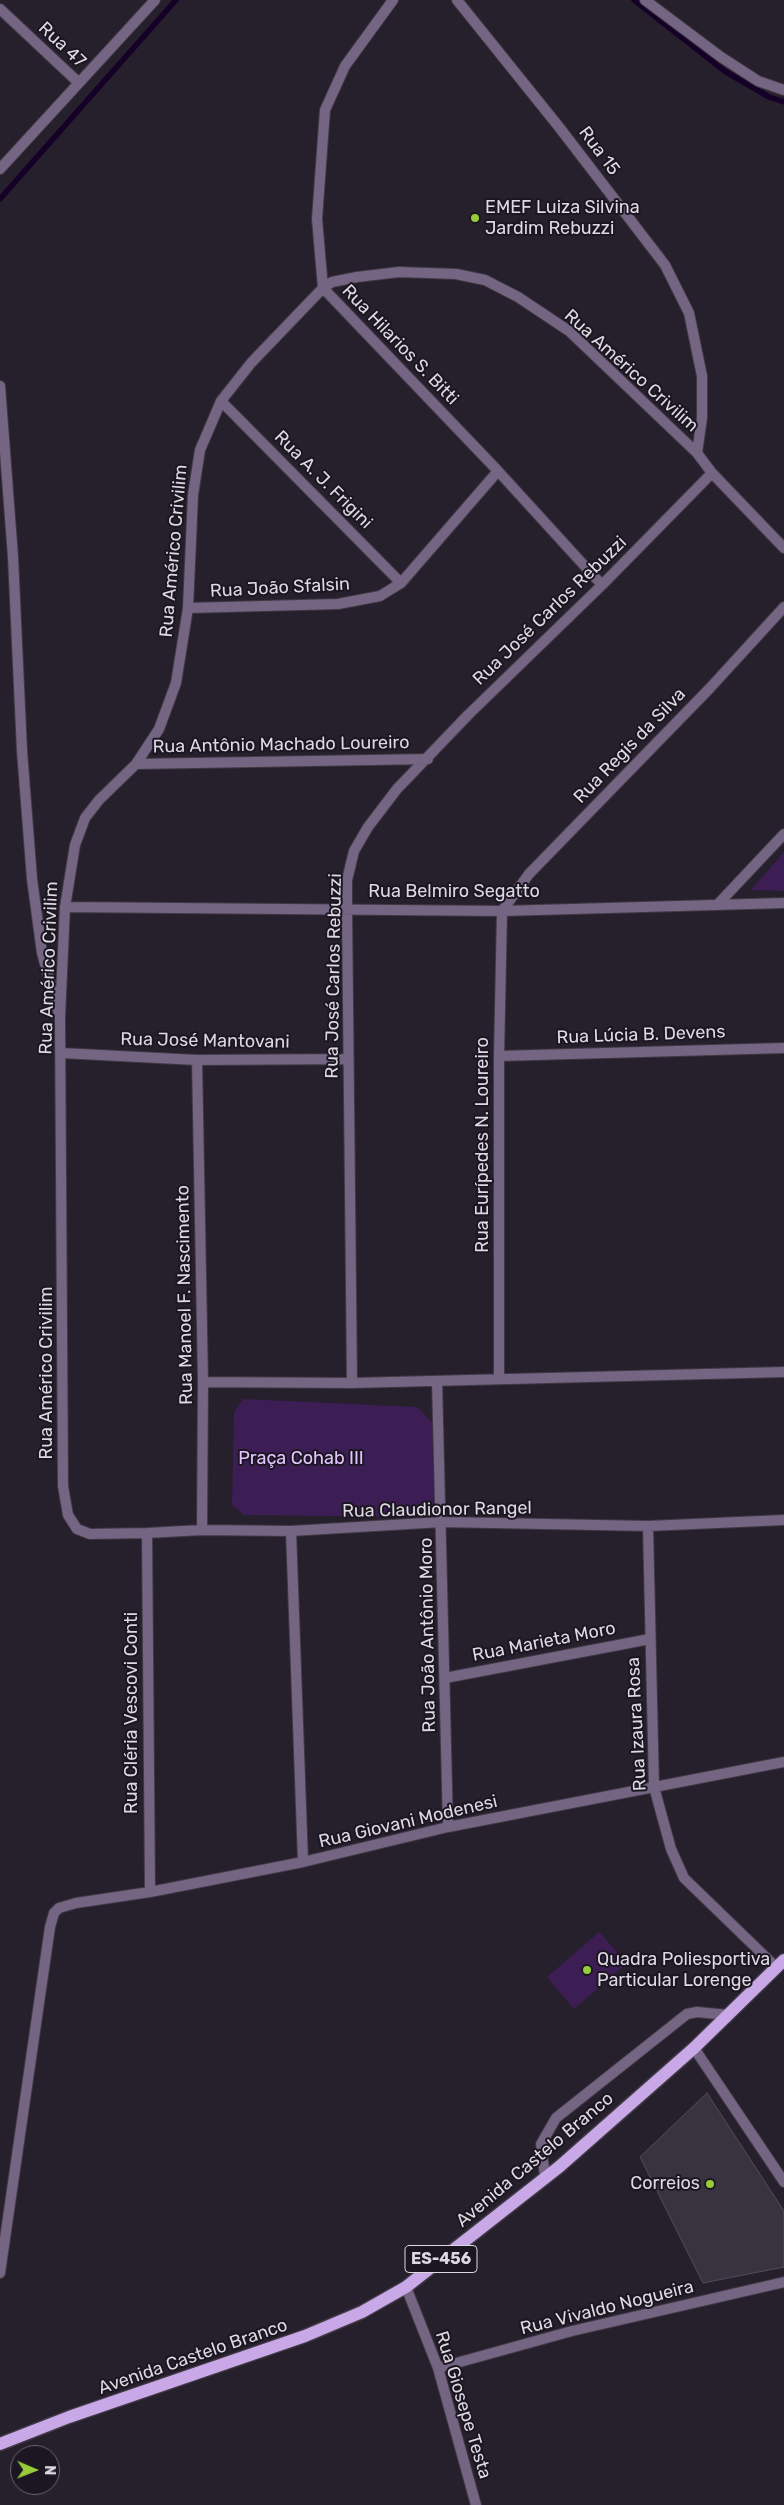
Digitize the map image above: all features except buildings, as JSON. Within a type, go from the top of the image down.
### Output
[{"type":"main road","name":"Avenida Castelo Branco","points":[[0,2444],[305,2336],[362,2312],[406,2287],[545,2177],[694,2048],[780,1964]]},
{"type":"main road","name":"Avenida Castelo Branco","points":[[0,2453],[24,2435]]},
{"type":"street","points":[[0,169],[155,0]]},
{"type":"street","name":"Rua Hilarios S. Bitti","points":[[393,0],[345,66],[325,110],[317,219],[323,288],[498,471],[602,585]]},
{"type":"street","name":"Rua 15","points":[[457,0],[560,127],[665,264],[690,313],[702,376],[702,418],[697,453]]},
{"type":"street","points":[[645,0],[721,57],[758,81],[784,90]]},
{"type":"street","name":"Rua 47","points":[[0,9],[79,83]]},
{"type":"street","name":"Rua Américo Crivilim","points":[[90,1534],[73,1525],[68,1514],[63,1486],[60,1017],[65,907],[75,845],[85,818],[99,800],[136,764],[159,729],[176,683],[188,608],[196,477],[200,450],[221,401],[251,363],[323,288],[332,282],[399,272],[456,274],[485,280],[518,297],[569,331],[697,453],[712,473],[784,548]]},
{"type":"street","points":[[0,386],[12,547],[32,879],[42,953],[60,1017]]},
{"type":"street","name":"Rua A. J. Frigini","points":[[221,401],[401,583]]},
{"type":"street","name":"Rua João Sfalsin","points":[[188,608],[338,604],[380,596],[401,583],[498,471]]},
{"type":"street","name":"Rua José Carlos Rebuzzi","points":[[352,1383],[347,880],[354,851],[368,827],[397,789],[428,759],[468,715],[602,585],[712,473]]},
{"type":"street","name":"Rua Regis da Silva","points":[[502,910],[529,874],[710,688],[784,608]]},
{"type":"street","name":"Rua Antônio Machado Loureiro","points":[[136,764],[428,759]]},
{"type":"street","points":[[719,904],[784,834]]},
{"type":"street","name":"Rua Belmiro Segatto","points":[[65,907],[502,910],[784,903]]},
{"type":"street","name":"Rua Eurípedes N. Loureiro","points":[[499,1380],[499,1056],[502,910]]},
{"type":"street","name":"Rua Lúcia B. Devens","points":[[499,1056],[784,1048]]},
{"type":"street","name":"Rua José Mantovani","points":[[61,1052],[197,1060],[348,1059]]},
{"type":"street","name":"Rua Manoel F. Nascimento","points":[[197,1060],[203,1382],[202,1530]]},
{"type":"street","points":[[203,1382],[352,1383],[784,1372]]},
{"type":"street","name":"Rua João Antônio Moro","points":[[437,1381],[442,1522],[448,1827]]},
{"type":"street","name":"Rua Claudionor Rangel","points":[[90,1534],[202,1530],[291,1530],[442,1522],[648,1526],[784,1520]]},
{"type":"street","name":"Rua Izaura Rosa","points":[[648,1526],[654,1786],[671,1849],[684,1878],[780,1964]]},
{"type":"street","points":[[291,1530],[303,1862]]},
{"type":"street","name":"Rua Cléria Vescovi Conti","points":[[147,1533],[150,1892]]},
{"type":"street","name":"Rua Marieta Moro","points":[[445,1678],[650,1639]]},
{"type":"street","name":"Rua Giovani Modenesi","points":[[0,2272],[50,1927],[54,1913],[59,1908],[76,1903],[150,1892],[303,1862],[448,1827],[784,1762]]},
{"type":"street","points":[[545,2177],[541,2144],[556,2118],[687,2014],[697,2012],[728,2015]]},
{"type":"street","points":[[694,2048],[784,2182]]},
{"type":"street","name":"Rua Vivaldo Nogueira","points":[[438,2368],[572,2331],[784,2282]]},
{"type":"street","name":"Rua Giosepe Testa","points":[[406,2287],[438,2368],[476,2505]]},
{"type":"green space","points":[[784,852],[784,891],[751,890]]},
{"type":"green space","name":"Praça Cohab III","points":[[243,1399],[417,1407],[432,1422],[434,1510],[411,1517],[244,1515],[232,1505],[234,1412]]},
{"type":"green space","name":"Quadra Poliesportiva Particular Lorenge","points":[[599,1932],[627,1963],[574,2009],[547,1977]]},
{"type":"waterway","points":[[0,199],[176,0]]},
{"type":"waterway","points":[[634,0],[726,72],[769,97],[784,102]]},
{"type":"place","name":"EMEF Luiza Silvina Jardim Rebuzzi","points":[[475,218]]},
{"type":"place","name":"Quadra Poliesportiva Particular Lorenge","points":[[587,1970]]},
{"type":"place","name":"Correios","points":[[710,2184]]}]
